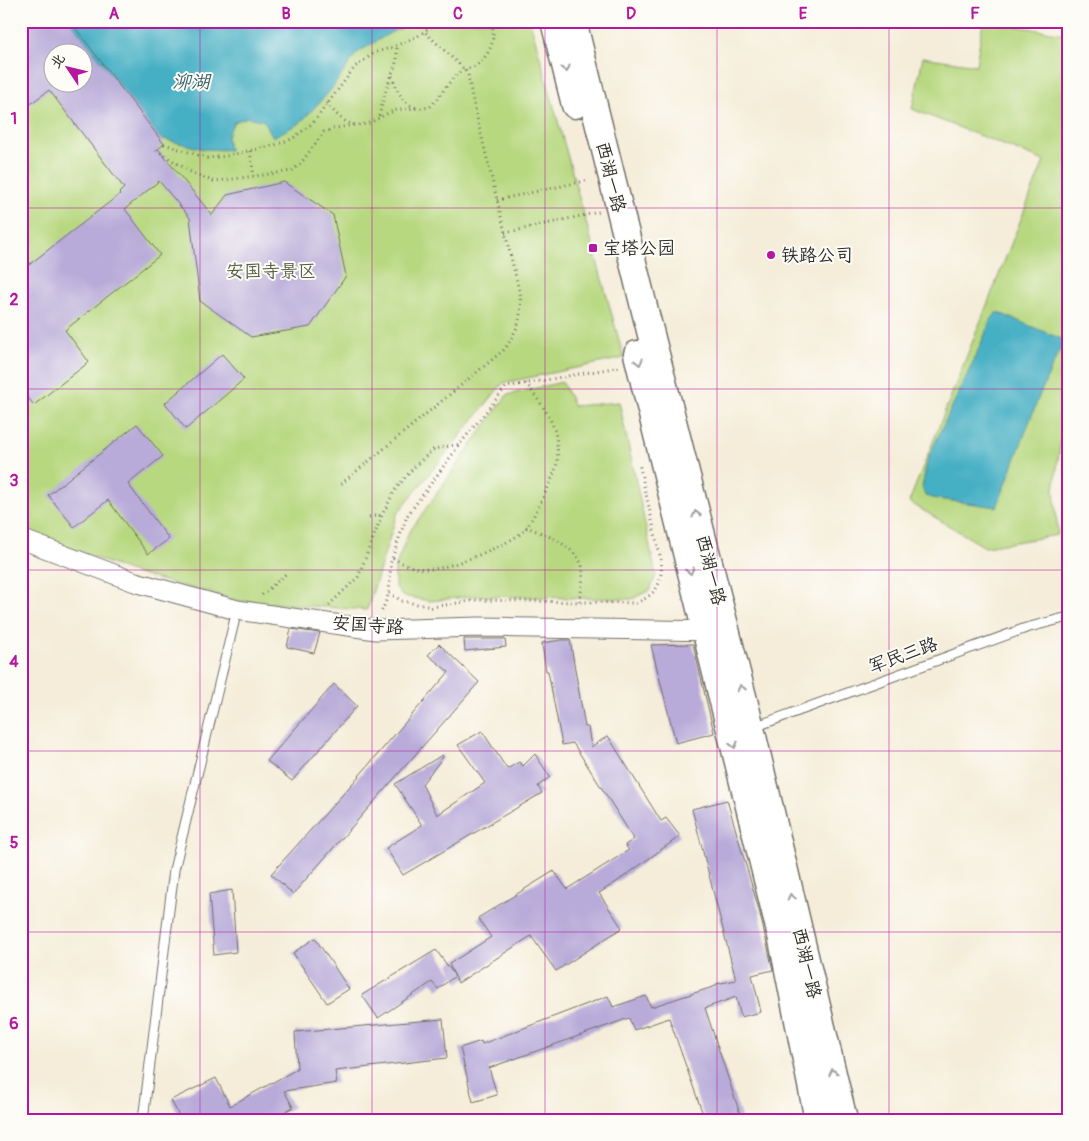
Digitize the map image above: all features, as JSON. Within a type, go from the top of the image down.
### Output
[{"type":"main road","name":"西湖一路","points":[[554,21],[602,212],[625,369],[751,728],[844,1120]]},
{"type":"main road","name":"西湖一路","points":[[573,21],[639,288],[716,631],[782,940],[818,1120]]},
{"type":"street","name":"安国寺路","points":[[21,539],[135,582],[240,610],[376,630],[479,627],[716,631]]},
{"type":"lane","points":[[143,1120],[174,870],[240,610]]},
{"type":"lane","name":"军民三路","points":[[751,728],[1026,628],[1068,617]]},
{"type":"path","points":[[164,144],[207,158],[250,151],[292,139],[314,123],[355,67],[374,52],[397,45],[425,32],[439,21]]},
{"type":"path","points":[[156,150],[194,174],[213,181],[292,171],[302,163],[324,132],[336,128],[369,123],[398,110],[430,108],[460,72],[474,66],[484,57],[492,44],[493,27],[491,21]]},
{"type":"path","points":[[341,484],[498,355],[516,332],[522,312],[520,294],[468,74],[425,32]]},
{"type":"path","points":[[379,117],[385,93],[397,60],[397,45]]},
{"type":"path","points":[[392,76],[397,92],[406,103],[422,108]]},
{"type":"path","points":[[327,103],[337,117],[346,123],[357,125]]},
{"type":"path","points":[[250,151],[254,176]]},
{"type":"path","points":[[497,200],[594,179]]},
{"type":"path","points":[[505,233],[602,212]]},
{"type":"path","points":[[376,630],[389,593],[393,558],[407,516],[460,444],[506,387],[625,369]]},
{"type":"path","points":[[393,558],[415,568],[433,569],[478,555],[504,543],[524,530],[556,467],[558,446],[548,412],[526,383]]},
{"type":"path","points":[[308,620],[335,600],[358,577],[382,515],[395,490],[413,468],[434,449],[460,444]]},
{"type":"path","points":[[389,593],[402,601],[432,607],[476,600],[636,603],[649,597],[657,588],[662,575],[661,560],[637,454]]},
{"type":"path","points":[[369,517],[382,515]]},
{"type":"path","points":[[526,527],[544,534],[561,544],[572,552],[582,564],[580,602]]},
{"type":"path","points":[[240,610],[288,572]]},
{"type":"green space","name":"安国寺景区","points":[[21,21],[530,21],[624,358],[503,383],[397,514],[367,610],[240,601],[134,573],[21,529]]},
{"type":"green space","points":[[983,21],[1064,34],[1066,21],[1068,21],[1068,384],[1054,490],[1058,535],[985,547],[909,502],[1044,161],[912,109],[923,57],[976,65]]},
{"type":"green space","points":[[562,382],[574,406],[619,402],[656,575],[650,590],[632,599],[475,596],[430,601],[402,596],[395,586],[395,568],[408,534],[507,395]]},
{"type":"water","name":"泖湖","points":[[70,21],[416,21],[390,33],[357,53],[330,91],[300,123],[273,137],[264,121],[248,117],[234,122],[227,136],[229,150],[203,149],[159,138],[92,50],[92,42],[86,42]]},
{"type":"water","points":[[997,312],[1064,340],[1040,394],[997,507],[925,496],[922,487],[928,458],[991,320]]},
{"type":"building","points":[[21,21],[70,21],[86,42],[42,42],[42,92],[46,92],[21,111]]},
{"type":"building","points":[[92,50],[164,144],[158,149],[212,215],[227,195],[284,182],[333,215],[346,276],[310,327],[251,337],[200,301],[190,218],[159,181],[125,209],[160,255],[65,330],[89,362],[34,405],[21,389],[21,271],[120,194],[124,188],[51,92],[92,92]]},
{"type":"building","points":[[222,354],[244,379],[186,429],[165,403]]},
{"type":"building","points":[[137,424],[163,456],[128,484],[169,539],[148,554],[108,500],[74,527],[48,495]]},
{"type":"building","points":[[291,629],[320,633],[314,653],[287,647]]},
{"type":"building","points":[[464,639],[505,639],[506,647],[465,651]]},
{"type":"building","points":[[570,640],[585,727],[588,727],[591,747],[608,736],[661,821],[666,818],[680,836],[599,893],[622,928],[556,971],[531,936],[458,983],[449,964],[491,937],[478,918],[554,871],[567,889],[629,850],[625,845],[634,839],[573,743],[562,745],[542,643]]},
{"type":"building","points":[[439,644],[479,682],[293,894],[271,874],[449,672],[428,655]]},
{"type":"building","points":[[693,644],[714,733],[676,743],[651,645]]},
{"type":"building","points":[[334,684],[357,706],[292,781],[267,761]]},
{"type":"building","points":[[482,731],[507,769],[519,762],[523,766],[535,754],[550,777],[538,786],[542,793],[403,875],[386,848],[422,825],[395,784],[442,755],[443,757],[422,784],[437,815],[485,783],[458,745]]},
{"type":"building","points":[[727,800],[759,910],[773,970],[752,975],[761,1012],[741,1017],[736,997],[705,1008],[742,1120],[705,1120],[669,1018],[634,1030],[629,1018],[489,1068],[497,1095],[473,1102],[460,1048],[481,1041],[482,1044],[608,996],[613,1007],[646,996],[651,1007],[716,986],[716,984],[736,980],[692,809]]},
{"type":"building","points":[[232,890],[236,952],[214,955],[209,894]]},
{"type":"building","points":[[315,938],[349,989],[327,1003],[293,953]]},
{"type":"building","points":[[436,950],[455,976],[438,989],[432,982],[378,1018],[362,995]]},
{"type":"building","points":[[443,1019],[447,1058],[335,1071],[337,1083],[284,1091],[293,1107],[271,1120],[181,1120],[171,1100],[216,1078],[230,1106],[297,1069],[295,1032]]},
{"type":"place","name":"宝塔公园","points":[[593,248]]},
{"type":"place","name":"铁路公司","points":[[771,255]]}]
